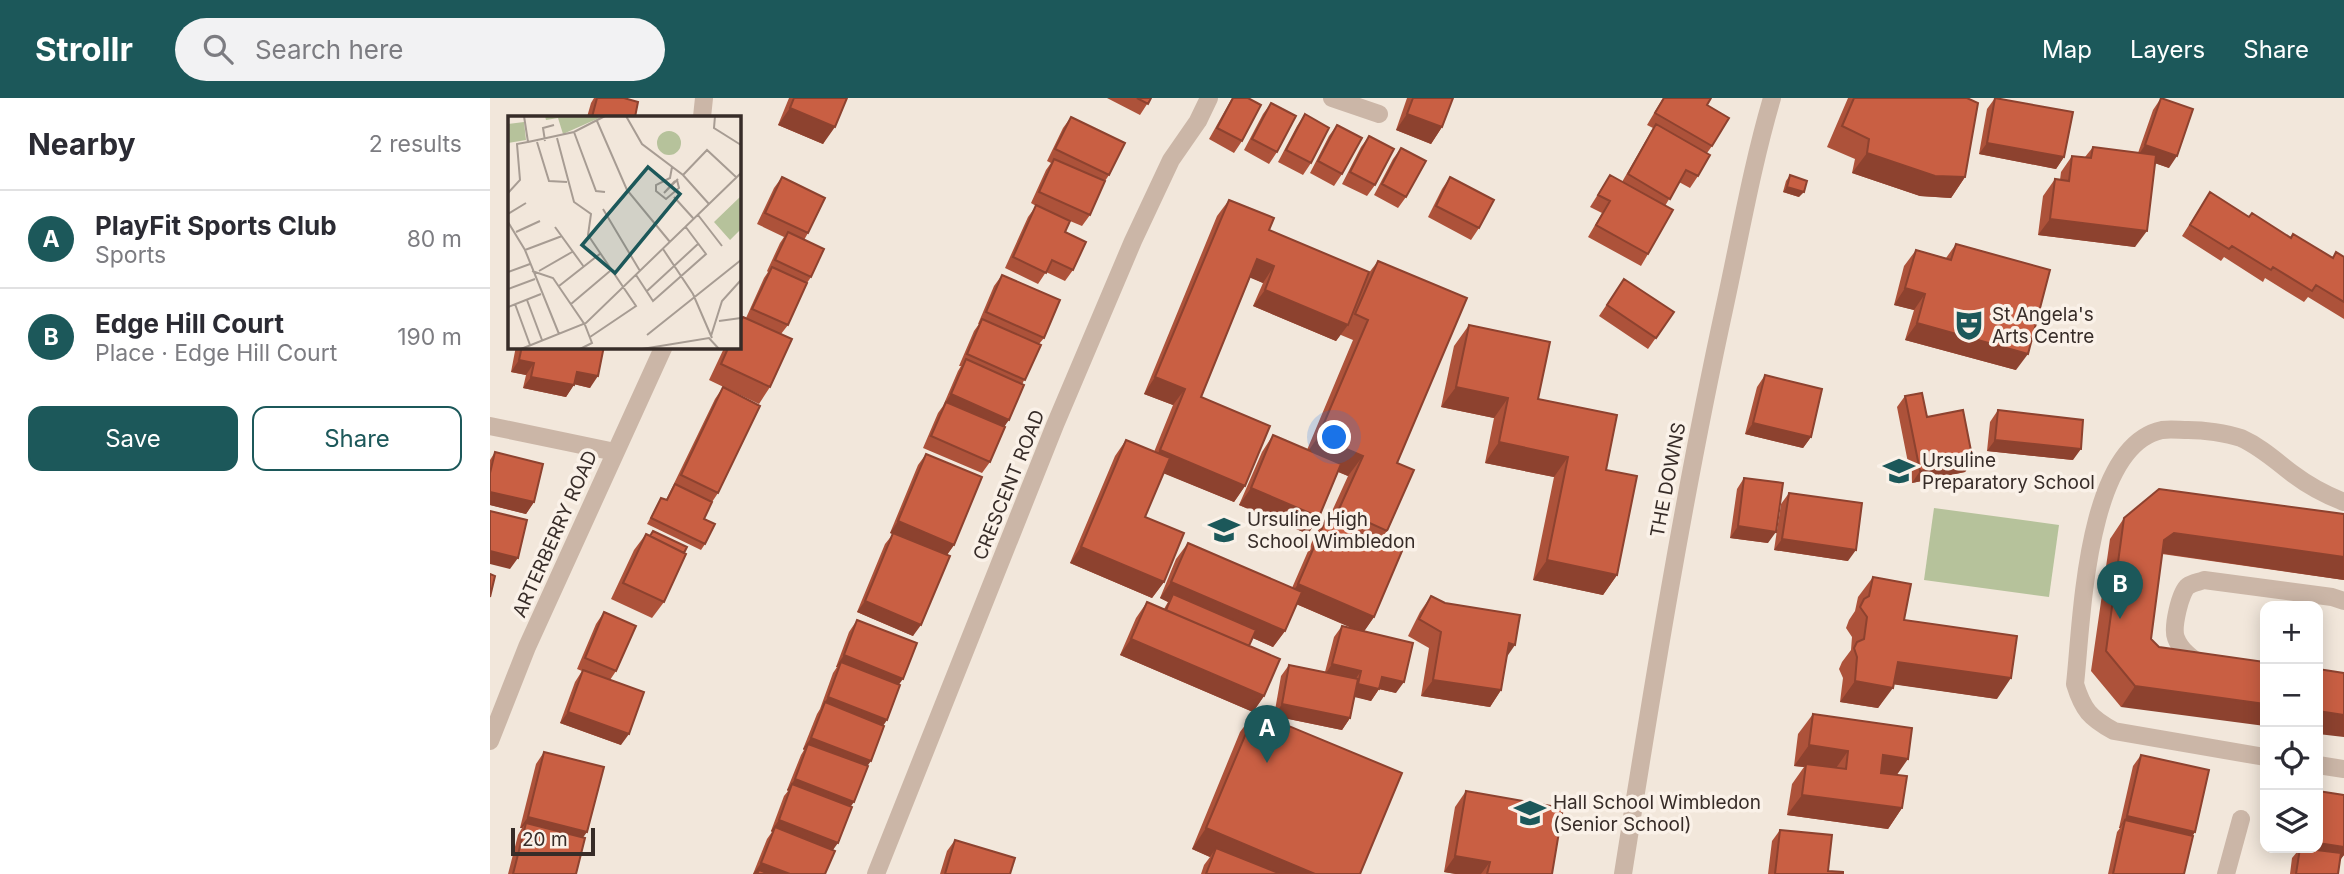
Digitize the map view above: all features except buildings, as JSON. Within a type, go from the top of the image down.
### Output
[{"type":"street","points":[[702,116],[704,98]]},
{"type":"street","name":"CRESCENT ROAD","points":[[876,874],[1019,515],[1118,276],[1171,160],[1198,121],[1209,98]]},
{"type":"street","points":[[1332,98],[1379,114]]},
{"type":"street","name":"THE DOWNS","points":[[1623,874],[1662,625],[1688,489],[1764,123],[1772,98]]},
{"type":"street","name":"ARTERBERRY ROAD","points":[[490,741],[527,647],[663,348]]},
{"type":"street","points":[[490,426],[615,452]]},
{"type":"street","points":[[2260,756],[2114,731],[2094,720],[2081,704],[2075,684],[2091,544],[2106,488],[2120,463],[2137,443],[2161,430],[2197,430],[2239,438],[2264,451],[2320,493],[2344,502]]},
{"type":"street","points":[[2225,667],[2199,663],[2182,649],[2175,636],[2181,595],[2189,585],[2204,580],[2332,597],[2344,601]]},
{"type":"street","points":[[2323,766],[2344,769]]},
{"type":"street","points":[[2227,874],[2241,819]]},
{"type":"green space","points":[[1934,508],[2059,525],[2049,597],[1924,580]]},
{"type":"place","name":"St Angela's Arts Centre","points":[[1969,325]]},
{"type":"place","name":"Ursuline Preparatory School","points":[[1899,471]]},
{"type":"place","name":"Ursuline High School Wimbledon","points":[[1224,530]]},
{"type":"place","name":"Edge Hill Court","points":[[2120,619]]},
{"type":"place","name":"PlayFit Sports Club","points":[[1267,763]]},
{"type":"place","name":"Hall School Wimbledon (Senior School)","points":[[1530,813]]}]
